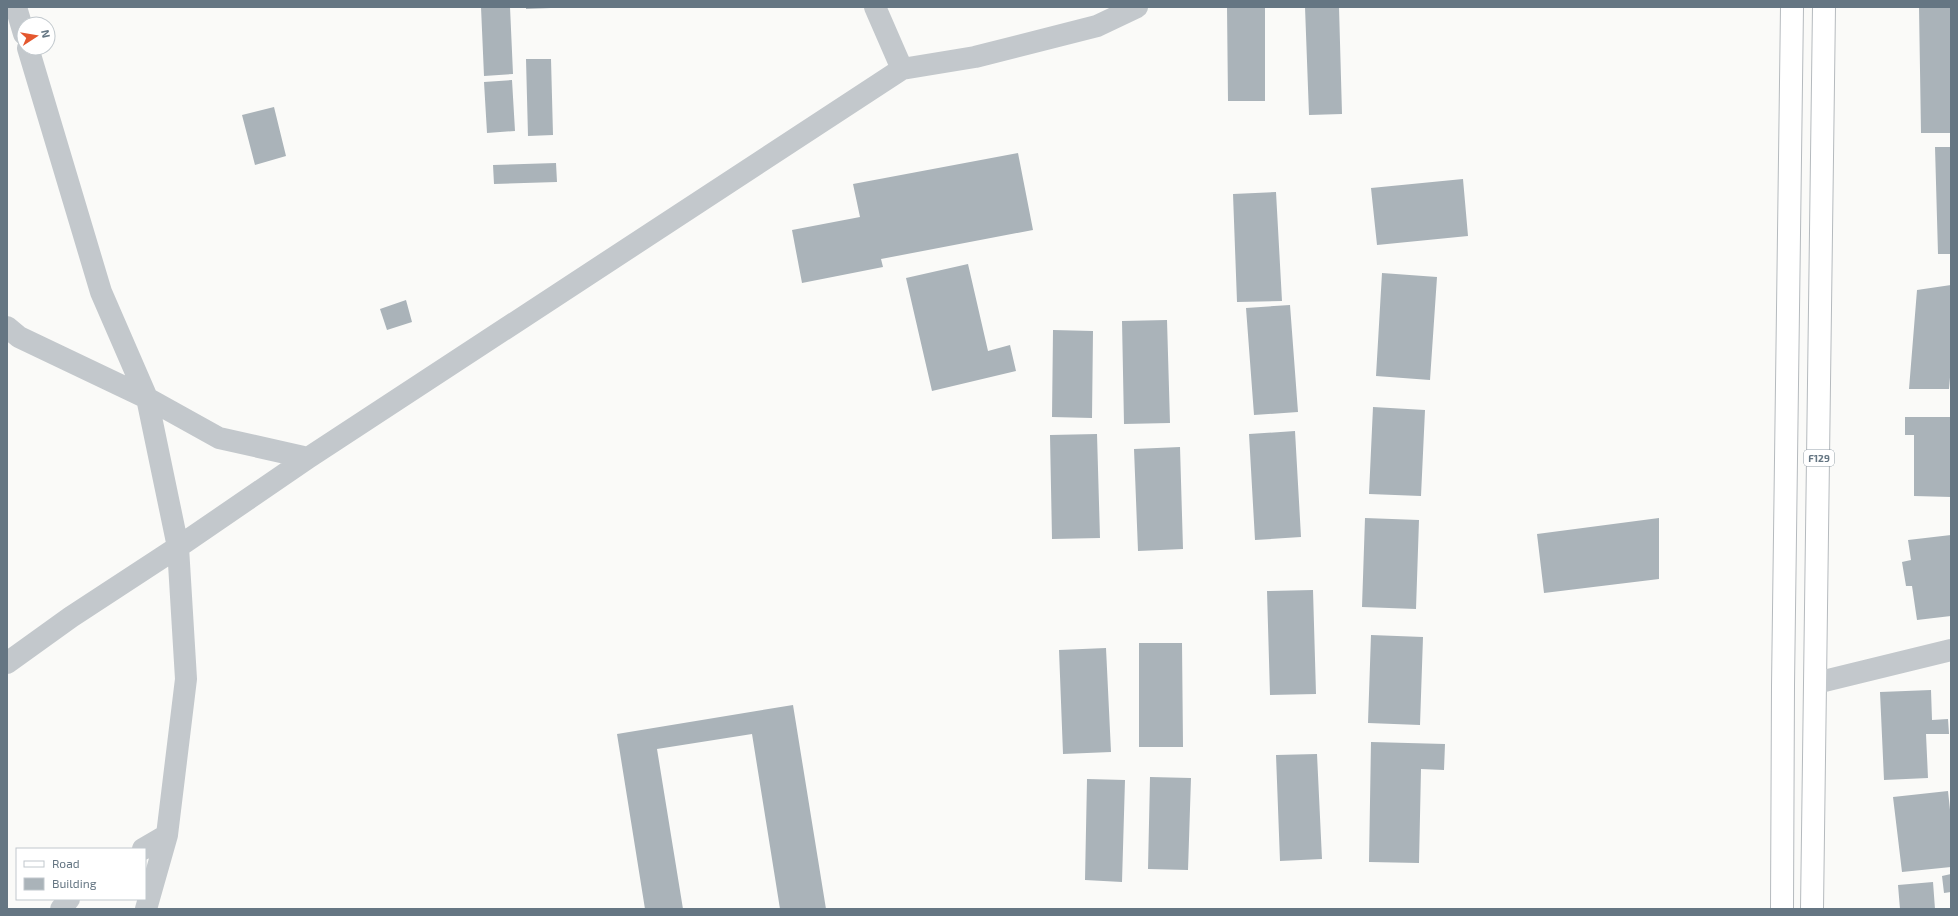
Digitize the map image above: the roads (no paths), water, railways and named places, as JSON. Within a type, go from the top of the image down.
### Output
[{"type":"main road","points":[[1782,909],[1783,686],[1792,7]]},
{"type":"main road","name":"F129","points":[[1812,909],[1824,7]]},
{"type":"street","points":[[875,7],[902,69]]},
{"type":"street","points":[[7,663],[71,616],[308,458],[902,69],[975,57],[1097,26],[1137,7]]},
{"type":"street","points":[[30,56],[101,292],[147,398],[178,546],[186,679],[167,835],[146,909]]},
{"type":"street","points":[[7,327],[19,337],[147,398],[219,438],[308,458]]},
{"type":"street","points":[[1816,683],[1951,650]]},
{"type":"street","points":[[144,848],[167,835]]},
{"type":"street","points":[[61,909],[68,900]]}]
